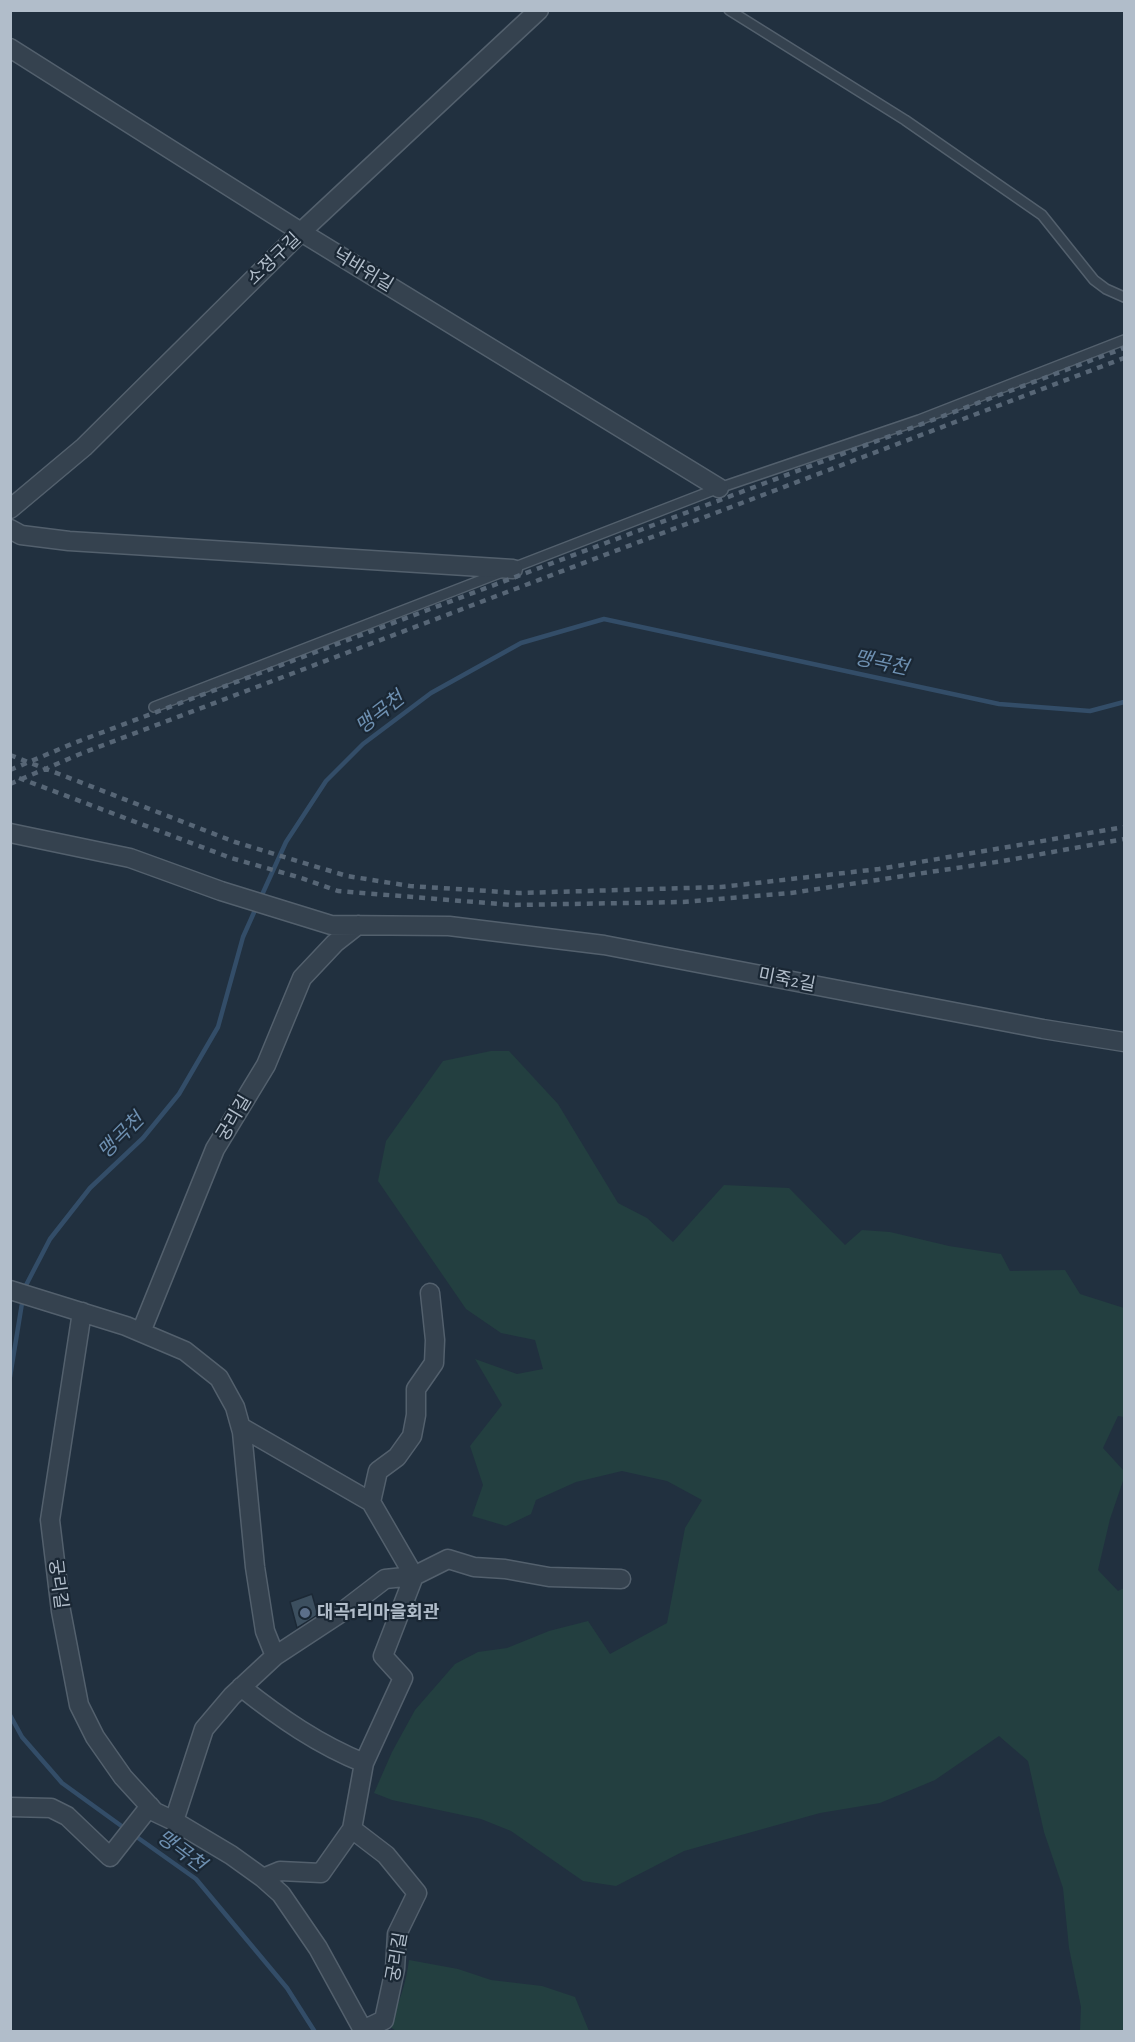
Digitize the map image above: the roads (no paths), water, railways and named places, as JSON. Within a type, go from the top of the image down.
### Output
[{"type":"street","name":"소정구길","points":[[10,509],[84,447],[301,232],[539,10]]},
{"type":"street","name":"넉바위길","points":[[10,48],[301,232],[719,488]]},
{"type":"street","points":[[10,529],[21,535],[69,542],[513,569]]},
{"type":"street","name":"미죽2길","points":[[10,833],[129,858],[221,891],[331,925],[449,926],[604,945],[1043,1029],[1125,1042]]},
{"type":"street","name":"궁리길","points":[[141,1332],[214,1149],[266,1065],[302,978],[335,944],[358,925]]},
{"type":"street","points":[[10,1290],[64,1305],[141,1332],[185,1351],[219,1378],[235,1407],[241,1427],[255,1567],[265,1631],[276,1656]]},
{"type":"street","points":[[370,1502],[378,1471],[397,1457],[412,1436],[416,1415],[416,1389],[434,1363],[435,1340],[430,1293]]},
{"type":"street","name":"궁리길","points":[[82,1312],[50,1520],[61,1611],[79,1705],[95,1737],[123,1777],[155,1812],[231,1855],[281,1894],[318,1948],[364,2031],[384,2020],[395,1969],[398,1934],[417,1893],[386,1855],[352,1829]]},
{"type":"street","points":[[241,1427],[370,1502],[414,1576]]},
{"type":"street","points":[[174,1821],[204,1729],[241,1687],[276,1656],[342,1612],[385,1579],[414,1576],[448,1559],[474,1567],[505,1569],[549,1577],[621,1579]]},
{"type":"street","points":[[263,1878],[280,1871],[321,1873],[352,1829],[364,1763],[403,1678],[383,1656],[414,1576]]},
{"type":"street","points":[[241,1687],[308,1736],[334,1751],[364,1763]]},
{"type":"street","points":[[10,1807],[51,1808],[67,1816],[110,1857],[150,1806]]},
{"type":"lane","points":[[729,10],[905,120],[1042,215],[1094,280],[1106,289],[1125,297]]},
{"type":"lane","points":[[154,707],[719,488],[919,420],[1125,340]]},
{"type":"waterway","name":"맹곡천","points":[[261,897],[286,842],[326,781],[363,744],[431,693],[521,643],[604,619],[999,704],[1090,711],[1124,702]]},
{"type":"waterway","name":"맹곡천","points":[[24,1289],[50,1239],[90,1188],[143,1138],[179,1094],[218,1027],[243,937],[256,908]]},
{"type":"waterway","name":"맹곡천","points":[[10,1377],[23,1297]]},
{"type":"waterway","name":"맹곡천","points":[[10,1715],[22,1737],[62,1783],[127,1830]]},
{"type":"waterway","name":"맹곡천","points":[[134,1835],[196,1879],[287,1988],[315,2032]]},
{"type":"railway","points":[[10,770],[74,743],[1124,348]]},
{"type":"railway","points":[[10,784],[80,754],[1124,358]]},
{"type":"railway","points":[[10,755],[235,842],[347,876],[410,886],[519,893],[721,887],[879,869],[1124,827]]},
{"type":"railway","points":[[19,778],[231,858],[338,891],[512,905],[683,902],[791,893],[1003,861],[1124,839]]},
{"type":"place","name":"대곡1리마을회관","points":[[305,1613]]}]
